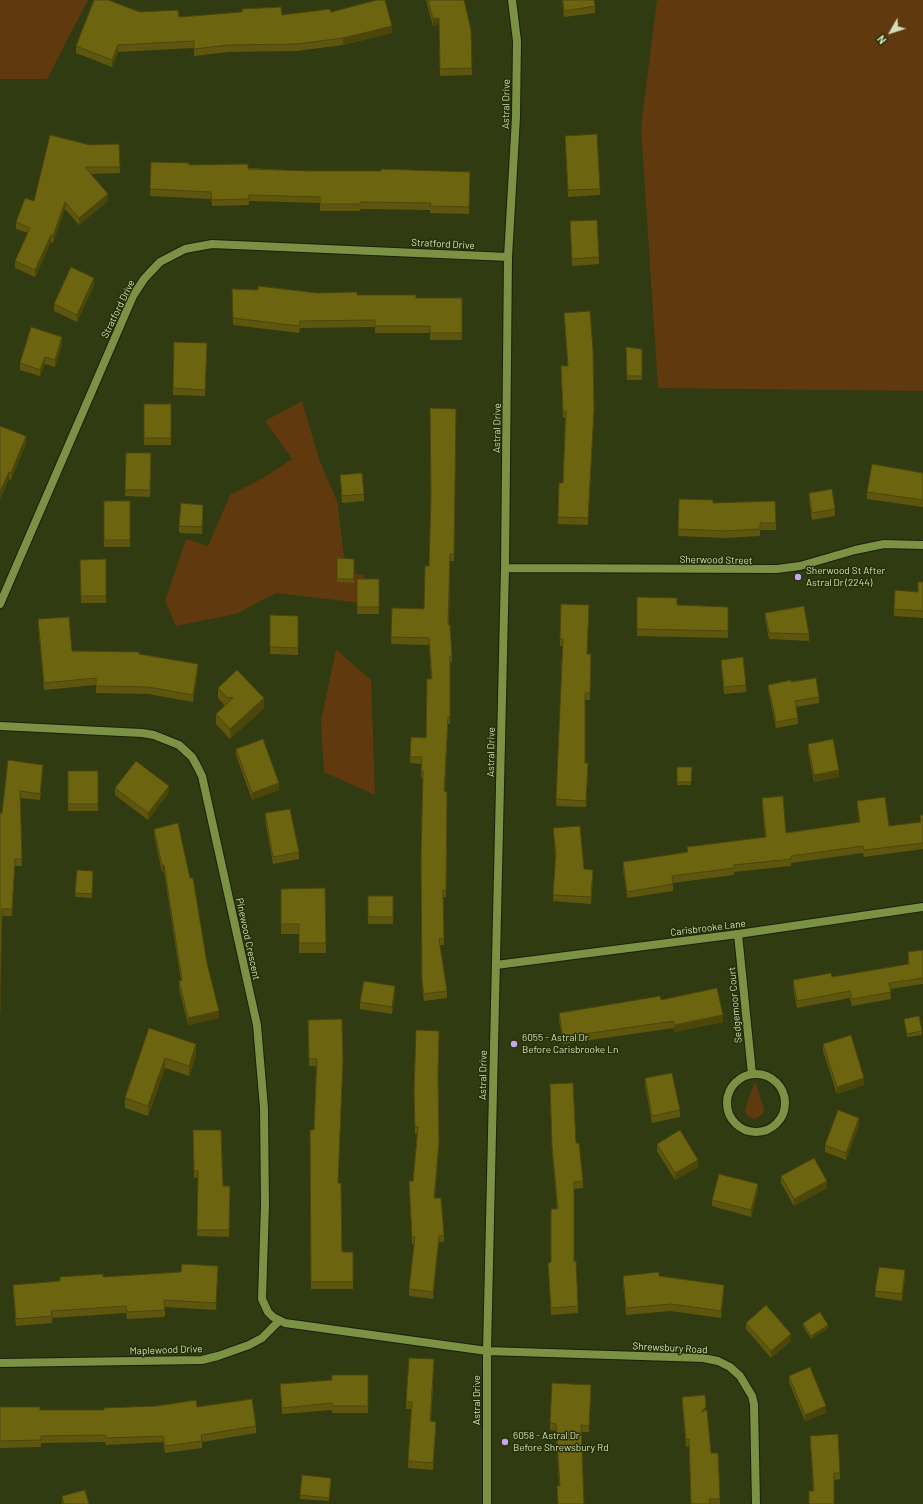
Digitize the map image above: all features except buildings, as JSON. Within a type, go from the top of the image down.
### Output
[{"type":"street","name":"Astral Drive","points":[[486,1504],[487,1351],[505,568],[508,257],[516,117],[517,41],[512,0]]},
{"type":"street","name":"Stratford Drive","points":[[0,604],[133,296],[144,278],[160,262],[185,249],[212,244],[508,257]]},
{"type":"street","name":"Sherwood Street","points":[[505,568],[777,570],[800,566],[855,550],[884,544],[923,545]]},
{"type":"street","name":"Pinewood Crescent","points":[[0,726],[142,733],[154,735],[179,745],[189,753],[202,776],[257,1025],[264,1108],[265,1205],[262,1299],[268,1312],[279,1321]]},
{"type":"street","name":"Carisbrooke Lane","points":[[496,965],[738,934],[923,907]]},
{"type":"street","name":"Sedgemoor Court","points":[[738,934],[752,1074]]},
{"type":"street","points":[[752,1074],[763,1075],[771,1079],[779,1087],[784,1097],[784,1108],[779,1119],[769,1128],[758,1132],[750,1131],[739,1126],[731,1118],[727,1107],[728,1096],[733,1086],[738,1080],[752,1074]]},
{"type":"street","points":[[279,1321],[487,1351]]},
{"type":"street","name":"Maplewood Drive","points":[[0,1363],[202,1360],[249,1345],[262,1338],[279,1321]]},
{"type":"street","name":"Shrewsbury Road","points":[[487,1351],[704,1358],[712,1359],[730,1367],[750,1388],[754,1404],[756,1504]]},
{"type":"shaded area","points":[[0,0],[88,0],[47,79],[0,79]]},
{"type":"shaded area","points":[[657,0],[923,0],[923,391],[658,388],[641,127]]},
{"type":"shaded area","points":[[302,401],[319,459],[337,501],[346,572],[363,575],[370,604],[276,593],[236,614],[176,626],[165,601],[186,539],[208,546],[230,495],[263,478],[292,459],[265,421]]},
{"type":"shaded area","points":[[336,649],[371,680],[375,795],[324,772],[321,721]]},
{"type":"shaded area","points":[[755,1081],[764,1109],[763,1114],[755,1119],[747,1115],[745,1109]]},
{"type":"place","name":"Sherwood St After Astral Dr (2244)","points":[[798,577]]},
{"type":"place","name":"6055 - Astral Dr Before Carisbrooke Ln","points":[[514,1044]]},
{"type":"place","name":"6058 - Astral Dr Before Shrewsbury Rd","points":[[505,1442]]}]
